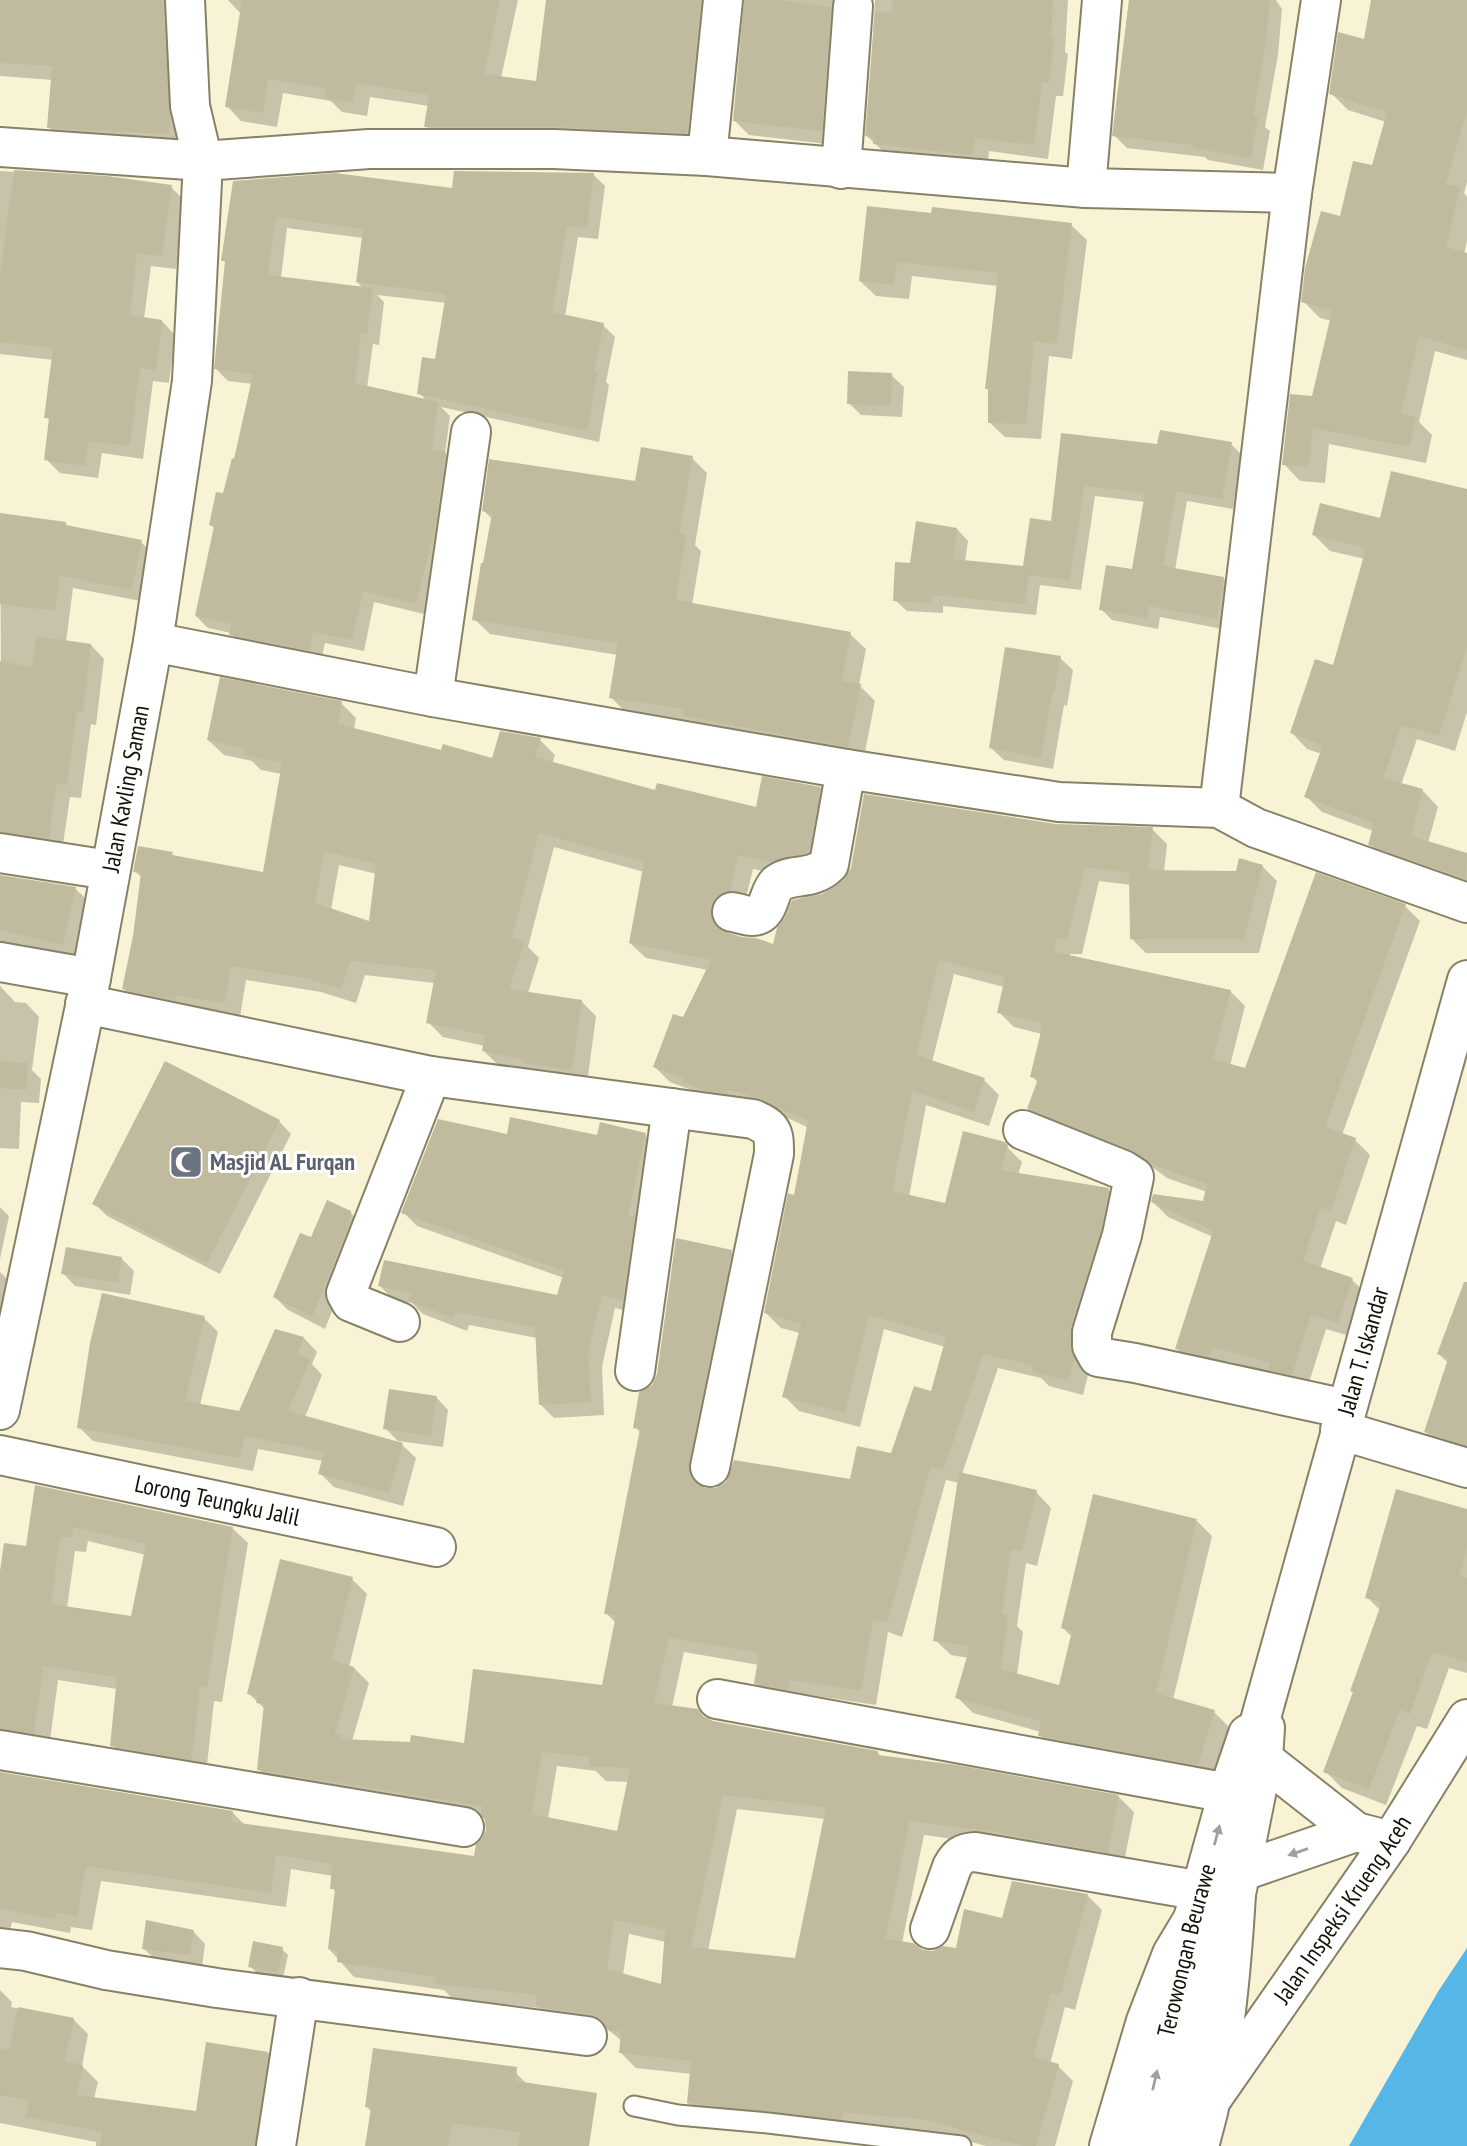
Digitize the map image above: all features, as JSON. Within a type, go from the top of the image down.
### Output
[{"type":"street","name":"Jalan Kavling Saman","points":[[0,1410],[6,1355],[88,991],[153,642],[192,381],[203,161],[190,106],[185,0]]},
{"type":"street","points":[[708,156],[723,0]]},
{"type":"street","points":[[1086,188],[1102,0]]},
{"type":"street","points":[[1219,808],[1292,193],[1321,0]]},
{"type":"street","points":[[841,169],[853,6]]},
{"type":"street","points":[[0,147],[203,161],[369,149],[554,149],[708,156],[1086,188],[1292,193]]},
{"type":"street","points":[[433,697],[471,432]]},
{"type":"street","points":[[153,642],[433,697],[846,769],[1059,802],[1219,808],[1256,828],[1467,903]]},
{"type":"street","points":[[732,912],[752,916],[759,914],[777,885],[789,879],[819,873],[829,864],[846,769]]},
{"type":"street","points":[[0,853],[109,870]]},
{"type":"street","points":[[0,962],[88,991],[431,1076],[753,1119],[767,1125],[774,1135],[774,1154],[710,1467]]},
{"type":"street","name":"Jalan T. Iskandar","points":[[1244,1770],[1265,1728],[1260,1721],[1467,979]]},
{"type":"street","points":[[400,1322],[351,1302],[346,1293],[431,1076]]},
{"type":"street","points":[[635,1371],[672,1108]]},
{"type":"street","points":[[1023,1130],[1123,1170],[1134,1177],[1122,1235],[1093,1332],[1092,1346],[1098,1357],[1135,1363],[1343,1419],[1467,1468]]},
{"type":"street","name":"Lorong Teungku Jalil","points":[[0,1455],[436,1547]]},
{"type":"street","points":[[717,1699],[1244,1770],[1373,1837]]},
{"type":"street","name":"Jalan Inspeksi Krueng Aceh","points":[[1213,2097],[1373,1837],[1467,1719]]},
{"type":"street","points":[[0,1750],[464,1827]]},
{"type":"street","name":"Terowongan Beurawe","points":[[1169,2146],[1244,1770]]},
{"type":"street","points":[[930,1929],[952,1867],[964,1853],[975,1852],[1218,1894],[1373,1837]]},
{"type":"street","points":[[1199,2146],[1213,2097],[1231,1976],[1218,1894]]},
{"type":"street","points":[[1109,2146],[1146,2021],[1172,1954],[1218,1894]]},
{"type":"street","name":"Terowongan Beurawe","points":[[1140,2146],[1218,1894]]},
{"type":"street","points":[[0,1948],[192,1984],[587,2036]]},
{"type":"street","points":[[276,2146],[299,1997]]},
{"type":"lane","points":[[635,2106],[678,2115],[892,2136],[961,2146]]},
{"type":"water","points":[[1467,1948],[1467,2146],[1349,2146],[1439,1990]]},
{"type":"building","points":[[0,0],[163,0],[169,134],[47,128],[52,66],[0,63]]},
{"type":"building","points":[[242,0],[500,0],[484,74],[536,81],[546,0],[701,0],[687,133],[555,127],[424,127],[429,95],[356,83],[353,103],[325,98],[327,89],[268,79],[263,113],[225,107]]},
{"type":"building","points":[[744,0],[778,0],[831,7],[822,131],[733,121]]},
{"type":"building","points":[[893,0],[1053,0],[1051,38],[1054,38],[1049,83],[1042,82],[1034,145],[975,138],[973,155],[873,144],[874,137],[865,136],[875,12],[891,13]]},
{"type":"building","points":[[1129,0],[1270,0],[1266,42],[1253,116],[1258,117],[1251,158],[1193,148],[1194,145],[1112,136]]},
{"type":"building","points":[[1371,0],[1467,0],[1467,110],[1446,184],[1460,187],[1446,247],[1467,253],[1467,350],[1419,336],[1401,414],[1416,417],[1410,447],[1313,428],[1309,467],[1282,465],[1290,394],[1312,396],[1332,311],[1301,302],[1305,268],[1321,211],[1340,216],[1353,161],[1372,165],[1387,112],[1329,94],[1338,32],[1364,39]]},
{"type":"building","points":[[14,170],[107,176],[172,185],[162,256],[137,253],[130,315],[162,320],[156,370],[140,368],[130,446],[89,441],[85,466],[44,460],[49,418],[44,418],[53,348],[0,342],[0,276]]},
{"type":"building","points":[[454,171],[594,173],[587,228],[567,226],[552,312],[604,323],[594,371],[598,371],[587,431],[417,394],[422,357],[435,359],[446,294],[356,282],[363,229],[276,217],[268,275],[373,288],[367,334],[361,333],[355,383],[438,402],[432,450],[446,452],[435,528],[416,604],[363,591],[352,640],[313,632],[309,650],[229,635],[231,624],[195,616],[214,526],[209,525],[216,492],[223,493],[232,458],[234,459],[253,374],[214,369],[225,261],[221,261],[233,181],[335,173],[452,188]]},
{"type":"building","points":[[867,206],[931,213],[932,207],[1072,223],[1057,344],[1034,341],[1026,424],[988,423],[988,389],[985,389],[998,273],[897,262],[894,285],[859,281]]},
{"type":"building","points":[[848,371],[892,373],[891,406],[847,404]]},
{"type":"building","points":[[1160,430],[1232,442],[1222,499],[1176,491],[1163,566],[1224,577],[1217,619],[1149,606],[1147,618],[1099,610],[1106,565],[1132,569],[1145,493],[1084,486],[1070,580],[1029,575],[1025,604],[932,595],[932,603],[893,601],[895,562],[910,563],[916,521],[957,528],[953,559],[1023,566],[1030,518],[1051,521],[1061,433],[1157,444]]},
{"type":"building","points":[[641,447],[693,456],[679,533],[686,534],[676,600],[851,632],[842,681],[861,684],[848,747],[683,716],[684,709],[609,698],[618,643],[472,620],[492,513],[482,511],[489,459],[635,481]]},
{"type":"building","points":[[1391,471],[1467,489],[1467,645],[1461,666],[1439,736],[1402,725],[1383,778],[1423,789],[1411,836],[1467,853],[1466,879],[1368,845],[1374,823],[1304,797],[1323,745],[1290,733],[1315,659],[1333,665],[1366,548],[1312,535],[1320,503],[1380,518]]},
{"type":"building","points":[[0,513],[66,522],[66,525],[142,540],[132,590],[60,576],[55,611],[0,604]]},
{"type":"building","points":[[36,636],[91,644],[83,712],[77,711],[67,785],[56,784],[49,838],[0,832],[0,661],[32,667]]},
{"type":"building","points":[[1005,647],[1061,656],[1041,758],[989,748]]},
{"type":"building","points":[[220,677],[342,701],[338,724],[441,750],[443,744],[492,758],[500,731],[541,738],[535,757],[655,790],[657,783],[756,807],[762,776],[821,787],[809,852],[771,862],[738,855],[730,891],[716,897],[711,907],[712,920],[718,929],[773,944],[777,928],[792,900],[822,894],[843,880],[851,868],[864,794],[1056,824],[1153,827],[1148,870],[1236,871],[1239,858],[1263,865],[1244,939],[1130,939],[1129,873],[1085,867],[1067,939],[1056,939],[1055,952],[1231,990],[1213,1059],[1245,1068],[1316,872],[1406,904],[1325,1127],[1356,1138],[1331,1211],[1321,1207],[1303,1261],[1353,1278],[1338,1323],[1311,1315],[1292,1375],[1268,1370],[1270,1363],[1212,1347],[1209,1357],[1175,1349],[1213,1231],[1151,1202],[1153,1194],[1203,1201],[1207,1184],[1150,1164],[1131,1150],[1027,1109],[1038,1079],[1030,1077],[1043,1023],[997,1013],[1005,977],[939,960],[916,1055],[985,1078],[974,1112],[912,1091],[892,1191],[945,1203],[963,1131],[1008,1145],[1001,1170],[1109,1188],[1101,1230],[1071,1326],[1070,1346],[1074,1358],[1068,1381],[1032,1371],[1033,1365],[983,1354],[944,1469],[931,1466],[887,1623],[873,1619],[861,1691],[790,1680],[788,1690],[754,1684],[759,1653],[669,1638],[654,1703],[698,1709],[703,1716],[713,1721],[878,1751],[878,1755],[957,1765],[1119,1795],[1108,1853],[995,1832],[910,1821],[885,1939],[913,1943],[923,1950],[933,1951],[943,1946],[956,1948],[964,1909],[1002,1918],[1012,1881],[1088,1894],[1060,1996],[1051,1993],[1033,2057],[1059,2064],[1036,2146],[1023,2146],[922,2119],[843,2113],[842,2120],[687,2103],[691,2061],[619,2053],[621,2031],[608,2030],[601,2019],[590,2014],[536,2007],[537,1995],[435,1984],[436,1977],[337,1962],[338,1951],[328,1949],[335,1889],[330,1889],[332,1864],[276,1855],[271,1893],[86,1866],[77,1916],[56,1913],[55,1919],[0,1909],[0,1772],[233,1811],[232,1822],[474,1856],[476,1844],[486,1830],[481,1814],[482,1806],[257,1770],[264,1704],[256,1703],[258,1696],[247,1694],[280,1559],[353,1577],[332,1660],[354,1667],[335,1734],[341,1735],[340,1739],[410,1742],[411,1735],[464,1743],[473,1669],[602,1685],[616,1615],[604,1614],[640,1429],[633,1428],[639,1392],[652,1385],[657,1374],[676,1238],[732,1250],[689,1463],[690,1475],[696,1484],[705,1488],[716,1488],[726,1482],[734,1460],[850,1479],[857,1446],[891,1453],[914,1386],[931,1391],[946,1337],[869,1315],[845,1413],[782,1397],[801,1324],[764,1313],[788,1193],[794,1195],[808,1120],[762,1099],[729,1090],[728,1094],[706,1091],[682,1082],[684,1078],[653,1067],[673,1014],[683,1017],[711,960],[629,943],[644,862],[539,833],[512,937],[525,942],[509,989],[582,1000],[572,1070],[523,1063],[524,1060],[482,1051],[485,1035],[426,1023],[436,970],[350,961],[341,989],[305,978],[231,966],[225,1003],[176,995],[175,1000],[122,989],[133,936],[141,873],[133,872],[138,846],[263,872],[282,763],[244,755],[245,749],[207,740]],"holes":[[[324,851],[376,864],[369,921],[315,903]],[[542,1752],[590,1757],[589,1766],[630,1768],[617,1831],[532,1814]],[[723,1795],[826,1807],[795,1958],[691,1947]],[[614,1920],[665,1930],[661,1984],[607,1969]]]},
{"type":"building","points":[[0,875],[76,887],[63,945],[0,930]]},
{"type":"building","points":[[0,1061],[28,1063],[26,1090],[0,1088]]},
{"type":"building","name":"Masjid AL Furqan","points":[[165,1061],[280,1120],[207,1263],[92,1204]]},
{"type":"building","points":[[510,1117],[597,1135],[600,1122],[646,1133],[628,1216],[635,1216],[623,1301],[602,1295],[588,1352],[591,1402],[539,1405],[535,1327],[456,1312],[453,1318],[408,1301],[411,1293],[378,1286],[384,1260],[557,1295],[564,1271],[401,1213],[438,1119],[507,1134]]},
{"type":"building","points":[[327,1200],[351,1211],[351,1219],[312,1317],[273,1297],[300,1233],[311,1237]]},
{"type":"building","points":[[66,1247],[122,1257],[118,1283],[61,1274]]},
{"type":"building","points":[[1464,1282],[1467,1282],[1467,1445],[1424,1432],[1448,1359],[1437,1354]]},
{"type":"building","points":[[102,1293],[205,1316],[185,1401],[239,1411],[275,1329],[304,1337],[297,1354],[310,1360],[288,1411],[403,1443],[389,1493],[318,1474],[324,1452],[245,1436],[240,1458],[77,1428],[90,1343]]},
{"type":"building","points":[[389,1389],[437,1396],[431,1436],[383,1429]]},
{"type":"building","points":[[959,1472],[1037,1490],[1022,1551],[1011,1549],[1002,1614],[1008,1615],[1001,1669],[1059,1685],[1072,1631],[1061,1628],[1093,1494],[1197,1519],[1156,1693],[1215,1710],[1198,1765],[1038,1736],[1041,1721],[955,1698],[970,1646],[933,1641]]},
{"type":"building","points":[[35,1485],[233,1527],[207,1688],[200,1686],[192,1760],[110,1746],[117,1677],[43,1666],[34,1734],[0,1729],[0,1571],[4,1543],[26,1546]],"holes":[[[73,1527],[146,1544],[131,1616],[51,1604],[60,1537],[72,1538]]]},
{"type":"building","points":[[1396,1489],[1467,1509],[1467,1546],[1459,1576],[1467,1578],[1467,1662],[1432,1652],[1410,1714],[1400,1710],[1369,1789],[1323,1772],[1353,1692],[1350,1691],[1382,1602],[1365,1598]]},
{"type":"building","points":[[146,1920],[194,1930],[190,1955],[142,1949]]},
{"type":"building","points":[[253,1941],[283,1947],[278,1973],[248,1967]]},
{"type":"building","points":[[18,2007],[74,2018],[65,2061],[83,2065],[77,2095],[196,2111],[206,2042],[268,2052],[255,2146],[100,2146],[102,2132],[26,2117],[29,2101],[0,2095],[0,2048],[9,2050]]},
{"type":"building","points":[[373,2048],[517,2067],[516,2081],[597,2093],[589,2146],[518,2146],[520,2132],[452,2123],[448,2146],[365,2146],[371,2108],[365,2107]]},
{"type":"place","name":"Masjid AL Furqan","points":[[186,1162]]}]
